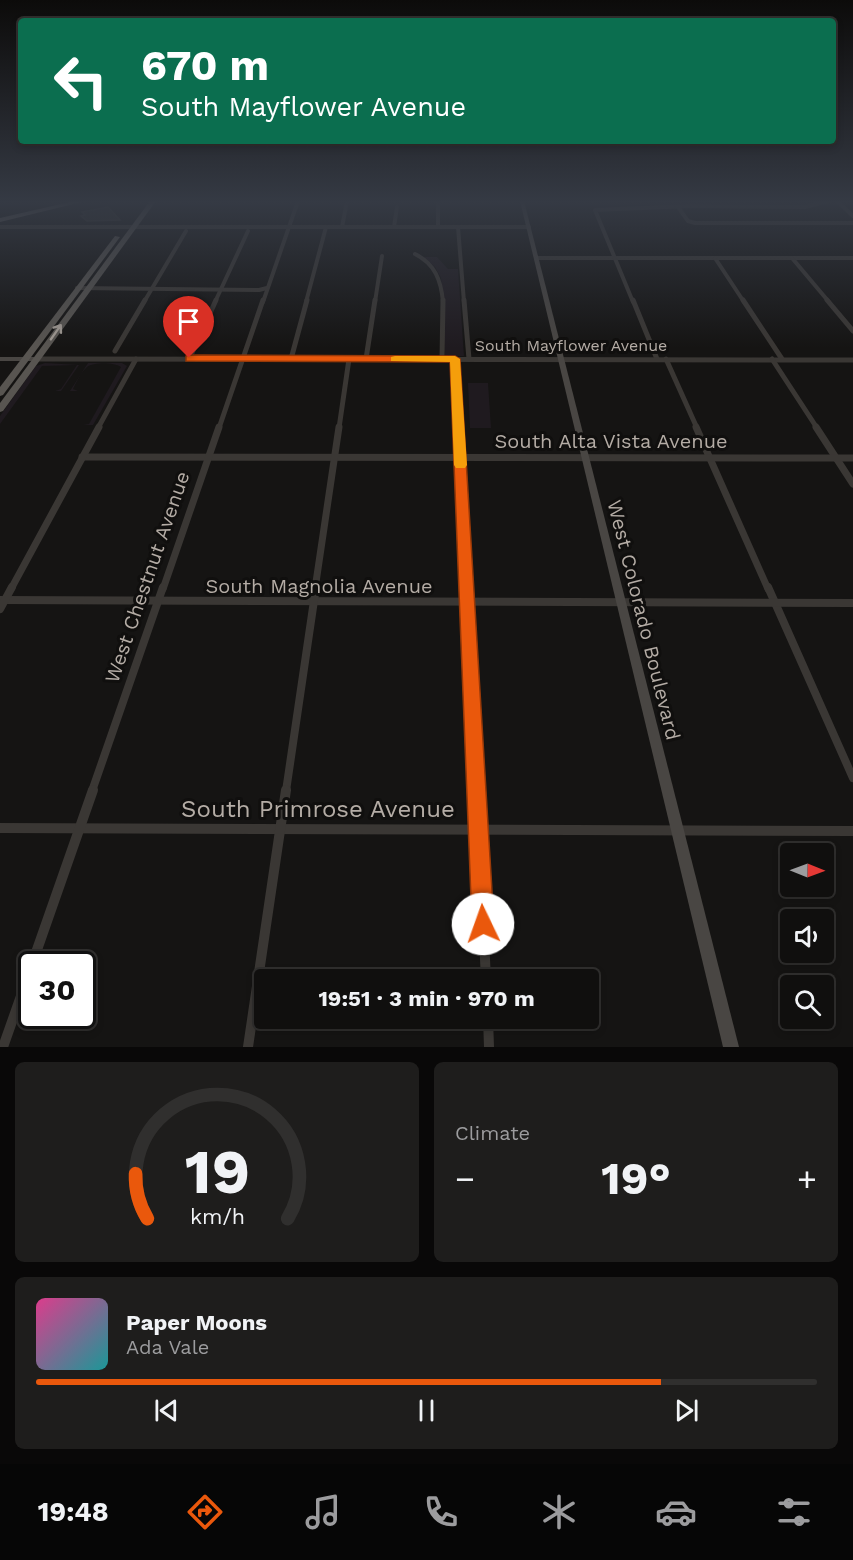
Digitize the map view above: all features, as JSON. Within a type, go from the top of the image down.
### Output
[{"type":"main road","points":[[0,393],[106,250]]},
{"type":"main road","points":[[0,409],[116,250]]},
{"type":"street","points":[[116,351],[175,250]]},
{"type":"street","points":[[192,353],[240,250]]},
{"type":"street","name":"West Chestnut Avenue","points":[[37,951],[281,250]]},
{"type":"street","points":[[291,359],[320,250]]},
{"type":"street","points":[[460,250],[469,359]]},
{"type":"street","name":"West Colorado Boulevard","points":[[534,250],[731,1047]]},
{"type":"street","points":[[612,250],[657,359]]},
{"type":"street","points":[[415,254],[430,263],[440,278],[442,359]]},
{"type":"street","points":[[366,359],[382,256]]},
{"type":"street","points":[[536,258],[853,258]]},
{"type":"street","points":[[715,258],[782,359]]},
{"type":"street","points":[[792,258],[853,331]]},
{"type":"street","points":[[77,288],[259,290],[267,288]]},
{"type":"street","points":[[0,609],[136,358]]},
{"type":"street","name":"South Mayflower Avenue","points":[[0,359],[853,360]]},
{"type":"street","points":[[248,1047],[350,359]]},
{"type":"street","points":[[455,359],[485,969]]},
{"type":"street","points":[[666,359],[853,778]]},
{"type":"street","points":[[772,359],[853,484]]},
{"type":"street","name":"South Alta Vista Avenue","points":[[82,457],[853,458]]},
{"type":"street","name":"South Magnolia Avenue","points":[[3,600],[313,603],[853,603]]},
{"type":"street","name":"South Primrose Avenue","points":[[0,828],[280,831],[853,831]]},
{"type":"street","name":"West Chestnut Avenue","points":[[3,1047],[18,1005]]},
{"type":"street","points":[[488,1029],[489,1047]]},
{"type":"shaded area","points":[[424,257],[437,257],[448,269],[458,269],[464,356],[445,356],[441,278],[435,267]]},
{"type":"shaded area","points":[[45,363],[79,365],[61,391],[55,391],[61,389],[77,365],[42,366],[0,424],[0,416],[36,366]]},
{"type":"shaded area","points":[[88,363],[99,363],[90,365],[83,372],[73,389],[78,391],[70,391]]},
{"type":"shaded area","points":[[109,363],[122,363],[127,366],[93,425],[83,425],[89,424],[121,367]]},
{"type":"shaded area","points":[[468,383],[488,383],[491,428],[470,428]]},
{"type":"slow traffic","points":[[395,359],[455,359],[461,465]]},
{"type":"route","points":[[189,358],[455,359],[483,924]]}]
